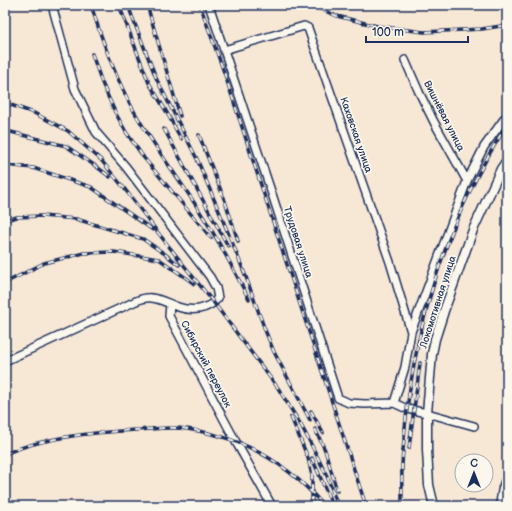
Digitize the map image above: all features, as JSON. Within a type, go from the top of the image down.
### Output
[{"type":"street","points":[[5,361],[136,300],[145,298],[159,299],[187,310],[196,310],[206,307],[218,298],[216,288],[210,277],[126,167],[96,132],[75,89],[52,5]]},
{"type":"street","name":"Трудовая улица","points":[[209,5],[274,196],[338,398],[349,404],[394,403],[407,409],[474,426]]},
{"type":"street","name":"Каховская улица","points":[[224,50],[304,26],[308,28],[390,262],[411,332]]},
{"type":"street","name":"Вишнёвая улица","points":[[405,60],[431,116],[467,181]]},
{"type":"street","points":[[394,403],[405,367],[411,332],[467,181],[484,147],[507,115]]},
{"type":"street","name":"Локомотивная улица","points":[[434,506],[428,474],[427,413],[432,354],[435,339],[473,230],[504,171],[507,160]]},
{"type":"street","name":"Сибирский переулок","points":[[170,304],[169,316],[272,506]]},
{"type":"street","points":[[500,506],[503,488],[507,477]]},
{"type":"railway","points":[[91,5],[112,64],[135,113],[144,129],[209,225],[249,299]]},
{"type":"railway","points":[[119,5],[149,83],[181,139]]},
{"type":"railway","points":[[128,5],[157,80],[197,159],[232,242],[274,352],[310,420]]},
{"type":"railway","points":[[147,5],[180,116]]},
{"type":"railway","points":[[200,5],[226,78],[366,506]]},
{"type":"railway","points":[[310,5],[337,16],[377,26],[424,32],[482,29],[507,25]]},
{"type":"railway","points":[[92,54],[102,83],[126,132],[144,158],[211,238]]},
{"type":"railway","points":[[5,103],[34,113],[68,131],[101,160],[214,303],[278,388],[301,425],[313,448],[327,476],[338,506]]},
{"type":"railway","points":[[402,506],[402,465],[407,408],[423,323],[434,282],[465,201],[485,162],[507,125]]},
{"type":"railway","points":[[164,129],[228,246]]},
{"type":"railway","points":[[5,132],[11,132],[66,146],[110,177]]},
{"type":"railway","points":[[199,135],[225,201],[238,241]]},
{"type":"railway","points":[[5,165],[33,168],[91,187],[153,230]]},
{"type":"railway","points":[[5,220],[17,217],[42,216],[76,219],[143,239],[179,265]]},
{"type":"railway","points":[[5,283],[44,263],[84,253],[114,252],[159,259],[194,284]]},
{"type":"railway","points":[[409,448],[420,363]]},
{"type":"railway","points":[[311,411],[323,433]]},
{"type":"railway","points":[[291,417],[308,458],[312,476],[312,506]]},
{"type":"railway","points":[[5,454],[38,443],[85,434],[164,428],[187,429],[227,438],[263,454],[295,477],[324,506]]},
{"type":"railway","points":[[315,429],[325,450],[337,491]]},
{"type":"railway","points":[[312,458],[331,502]]}]
